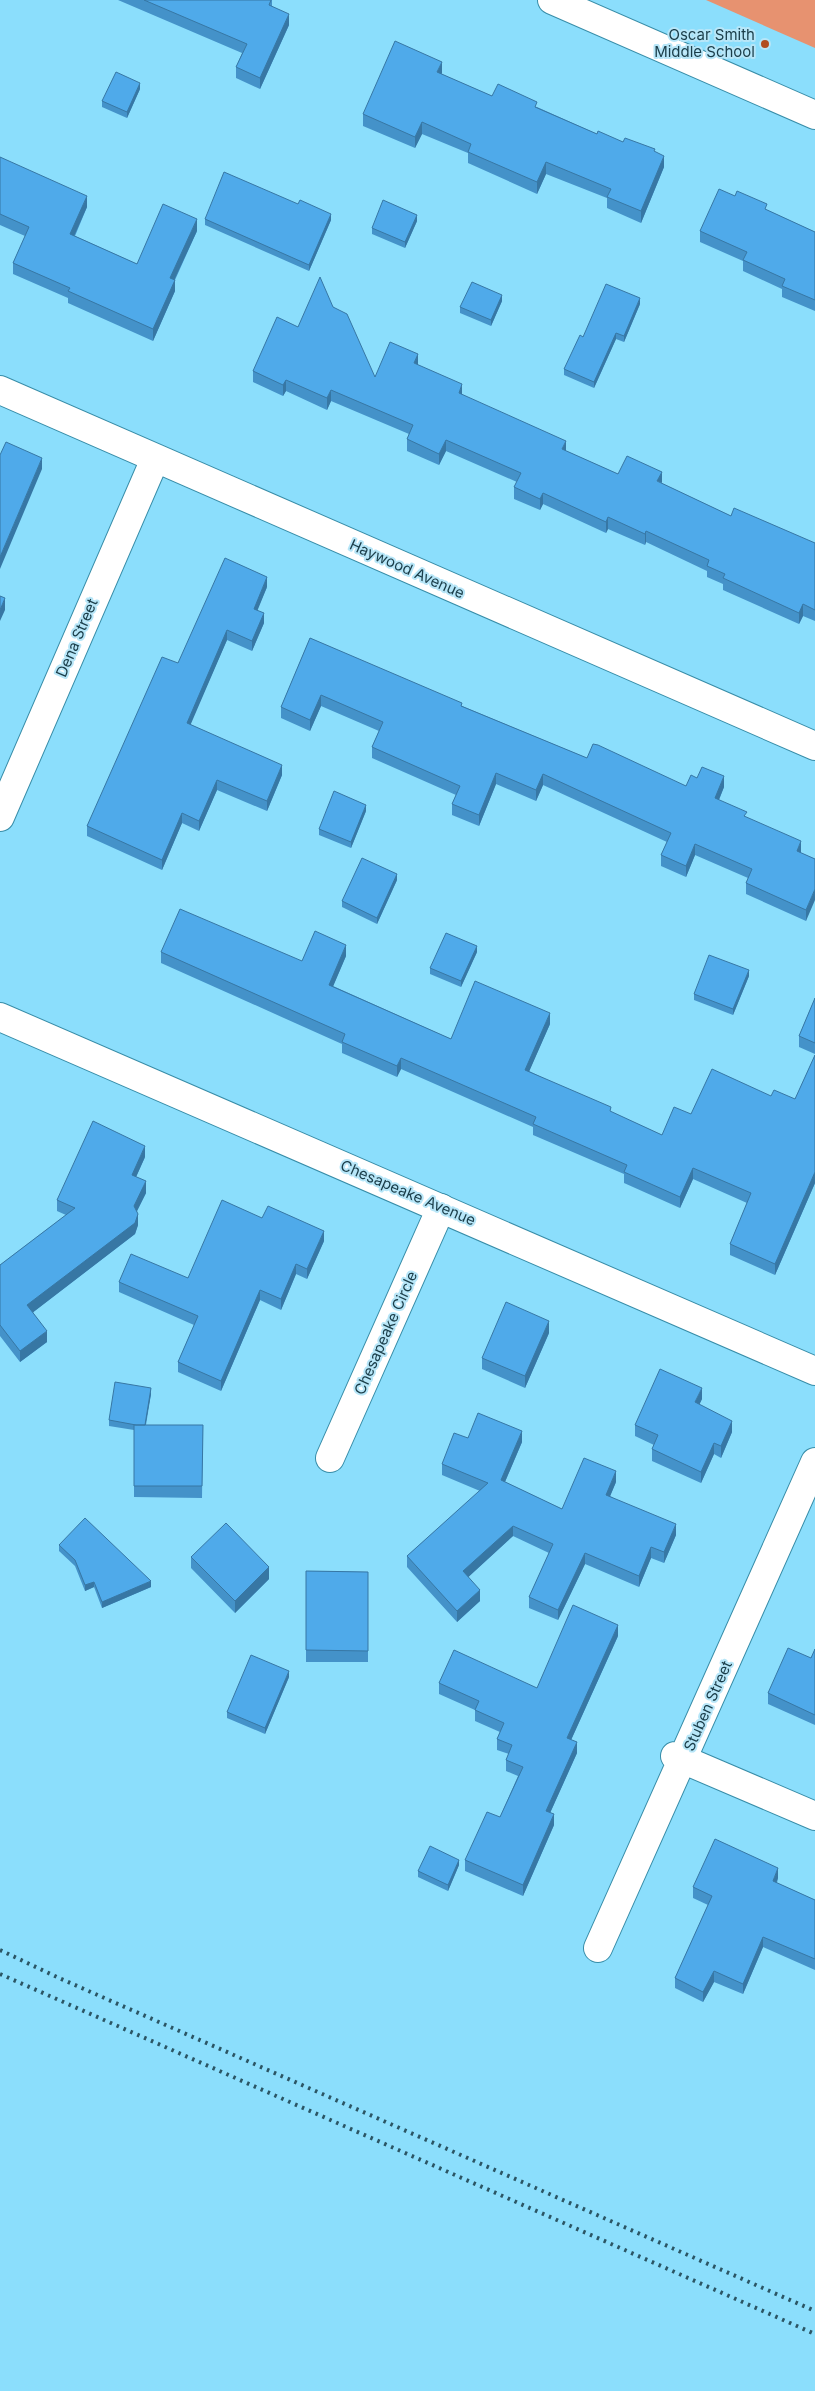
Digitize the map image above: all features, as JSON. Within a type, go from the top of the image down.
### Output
[{"type":"street","points":[[552,0],[815,115]]},
{"type":"street","name":"Haywood Avenue","points":[[0,390],[815,746]]},
{"type":"street","name":"Dena Street","points":[[0,817],[155,459]]},
{"type":"street","name":"Chesapeake Avenue","points":[[2,1023],[442,1208],[815,1371]]},
{"type":"street","name":"Chesapeake Circle","points":[[330,1458],[442,1208]]},
{"type":"street","name":"Stuben Street","points":[[598,1948],[679,1758],[815,1462]]},
{"type":"street","points":[[679,1758],[815,1816]]},
{"type":"shaded area","points":[[706,0],[815,0],[815,48]]},
{"type":"building","points":[[144,0],[271,0],[269,5],[289,14],[260,78],[236,67],[247,44]]},
{"type":"building","points":[[395,41],[442,62],[437,72],[492,96],[498,84],[537,102],[535,107],[597,134],[598,131],[623,142],[625,138],[655,149],[654,151],[664,156],[641,211],[607,197],[611,189],[546,162],[537,182],[468,152],[471,144],[422,122],[415,137],[363,114]]},
{"type":"building","points":[[116,72],[140,83],[127,112],[102,101]]},
{"type":"building","points":[[0,157],[87,196],[70,234],[137,264],[163,204],[197,219],[170,278],[175,280],[153,329],[68,291],[70,288],[13,263],[29,227],[0,214]]},
{"type":"building","points":[[224,172],[298,204],[300,200],[331,214],[309,265],[205,219]]},
{"type":"building","points":[[719,189],[735,196],[737,191],[767,204],[765,209],[815,232],[815,300],[782,286],[785,279],[743,260],[747,252],[700,231]]},
{"type":"building","points":[[383,200],[417,215],[405,242],[372,228]]},
{"type":"building","points":[[320,277],[333,307],[347,314],[375,377],[390,342],[418,354],[414,363],[462,384],[459,393],[566,441],[562,449],[618,474],[627,456],[662,472],[657,481],[731,516],[734,508],[815,543],[815,610],[803,604],[799,613],[723,578],[725,574],[707,566],[709,560],[646,531],[645,534],[608,517],[606,522],[543,493],[540,499],[514,487],[521,473],[446,440],[439,454],[407,439],[413,425],[331,390],[327,398],[286,380],[283,385],[253,371],[277,317],[298,327]]},
{"type":"building","points":[[472,282],[502,295],[491,320],[460,307]]},
{"type":"building","points":[[606,284],[640,298],[624,336],[616,333],[594,382],[564,369],[580,335],[583,337]]},
{"type":"building","points":[[6,442],[42,458],[0,557],[0,455]]},
{"type":"building","points":[[225,558],[267,577],[254,609],[264,613],[252,641],[227,630],[187,723],[282,765],[267,801],[217,780],[199,821],[182,813],[162,860],[87,826],[162,657],[178,663]]},
{"type":"building","points":[[0,596],[5,598],[0,610]]},
{"type":"building","points":[[310,638],[462,703],[461,706],[587,758],[593,744],[598,745],[686,786],[691,775],[697,778],[702,767],[724,776],[715,798],[747,812],[744,816],[801,841],[797,851],[815,859],[815,889],[806,910],[746,883],[752,869],[695,844],[686,866],[661,855],[671,833],[543,774],[536,790],[496,773],[479,815],[452,804],[460,786],[372,747],[383,722],[321,695],[310,720],[281,707]]},
{"type":"building","points":[[334,791],[366,805],[351,842],[319,829]]},
{"type":"building","points":[[362,858],[397,874],[377,918],[342,901]]},
{"type":"building","points":[[180,909],[302,961],[315,931],[346,945],[329,985],[451,1039],[475,981],[550,1013],[525,1070],[611,1107],[610,1111],[662,1135],[674,1107],[691,1114],[712,1069],[771,1096],[774,1090],[795,1099],[815,1055],[815,1172],[775,1264],[730,1244],[751,1193],[693,1168],[680,1197],[624,1172],[627,1165],[533,1124],[536,1117],[401,1058],[397,1066],[342,1042],[345,1034],[161,952]]},
{"type":"building","points":[[446,933],[477,946],[461,981],[430,968]]},
{"type":"building","points":[[709,955],[749,970],[733,1009],[694,994]]},
{"type":"building","points":[[815,998],[815,1043],[799,1036]]},
{"type":"building","points":[[93,1121],[145,1146],[132,1175],[146,1181],[134,1206],[138,1214],[135,1223],[27,1305],[47,1331],[20,1351],[0,1325],[0,1265],[75,1208],[57,1200]]},
{"type":"building","points":[[222,1200],[262,1218],[268,1206],[324,1231],[307,1269],[296,1264],[281,1299],[260,1290],[221,1381],[178,1362],[198,1316],[119,1282],[131,1254],[188,1278]]},
{"type":"building","points":[[506,1302],[549,1321],[525,1376],[482,1358]]},
{"type":"building","points":[[660,1369],[702,1388],[695,1402],[732,1421],[721,1446],[714,1443],[701,1472],[652,1449],[658,1435],[635,1425]]},
{"type":"building","points":[[115,1382],[151,1388],[145,1425],[109,1420]]},
{"type":"building","points":[[478,1413],[522,1431],[501,1480],[562,1509],[584,1458],[616,1471],[606,1495],[676,1524],[664,1552],[651,1547],[639,1576],[585,1553],[558,1610],[529,1597],[553,1544],[513,1526],[463,1571],[480,1590],[457,1611],[407,1556],[488,1483],[442,1464],[454,1433],[468,1438]]},
{"type":"building","points":[[134,1425],[203,1425],[202,1486],[134,1486]]},
{"type":"building","points":[[85,1518],[151,1581],[102,1602],[94,1582],[85,1585],[75,1560],[59,1545]]},
{"type":"building","points":[[226,1523],[269,1567],[235,1601],[191,1557]]},
{"type":"building","points":[[306,1571],[368,1572],[368,1651],[306,1650]]},
{"type":"building","points":[[573,1605],[618,1625],[567,1738],[577,1742],[546,1811],[554,1814],[523,1885],[465,1860],[487,1812],[500,1817],[523,1767],[506,1760],[512,1745],[497,1739],[504,1723],[475,1710],[479,1701],[439,1683],[454,1650],[537,1688]]},
{"type":"building","points":[[788,1648],[811,1658],[815,1649],[815,1715],[768,1693]]},
{"type":"building","points":[[251,1655],[289,1671],[265,1728],[227,1712]]},
{"type":"building","points":[[715,1839],[778,1868],[773,1881],[815,1900],[815,1959],[763,1937],[743,1984],[714,1971],[703,1992],[675,1978],[712,1896],[693,1887]]},
{"type":"building","points":[[430,1846],[459,1860],[448,1885],[418,1871]]},
{"type":"railway","points":[[0,1950],[59,1978],[815,2311]]},
{"type":"railway","points":[[0,1974],[815,2334]]},
{"type":"place","name":"Oscar Smith Middle School","points":[[765,44]]}]
